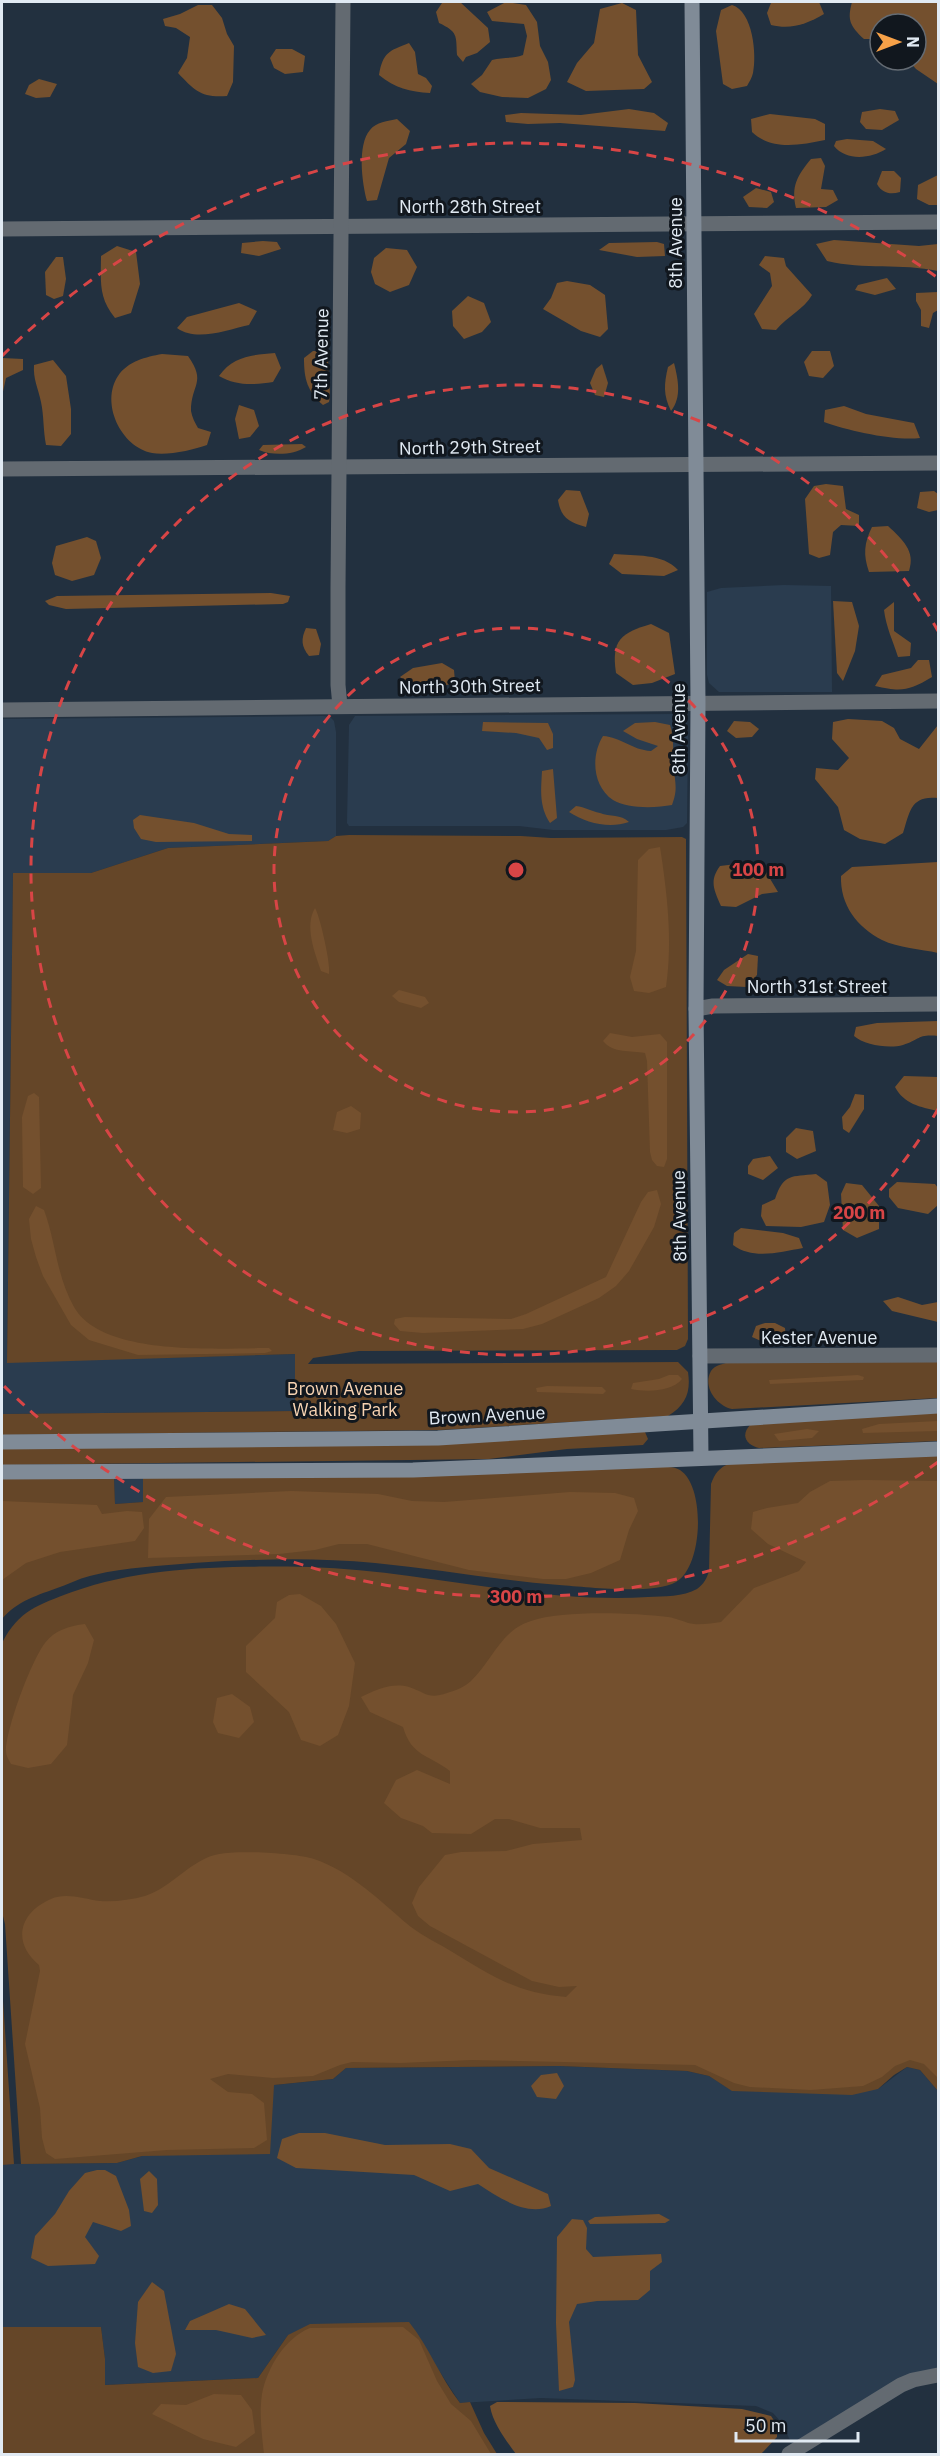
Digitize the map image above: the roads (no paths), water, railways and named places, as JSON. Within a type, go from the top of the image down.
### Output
[{"type":"street","name":"7th Avenue","points":[[340,706],[338,685],[343,2]]},
{"type":"street","name":"8th Avenue","points":[[692,2],[698,703],[696,1010],[701,1457]]},
{"type":"street","name":"North 28th Street","points":[[2,229],[939,222]]},
{"type":"street","name":"North 29th Street","points":[[2,470],[939,463]]},
{"type":"street","name":"North 30th Street","points":[[2,710],[939,701]]},
{"type":"street","name":"North 31st Street","points":[[696,1010],[713,1006],[939,1004]]},
{"type":"street","name":"Kester Avenue","points":[[700,1356],[939,1355]]},
{"type":"street","name":"Brown Avenue","points":[[2,1442],[438,1438],[939,1406]]},
{"type":"street","points":[[2,1472],[413,1470],[939,1449]]},
{"type":"street","points":[[789,2454],[902,2385],[913,2380],[939,2375]]},
{"type":"park label","name":"Brown Avenue Walking Park","points":[[345,1398]]}]
